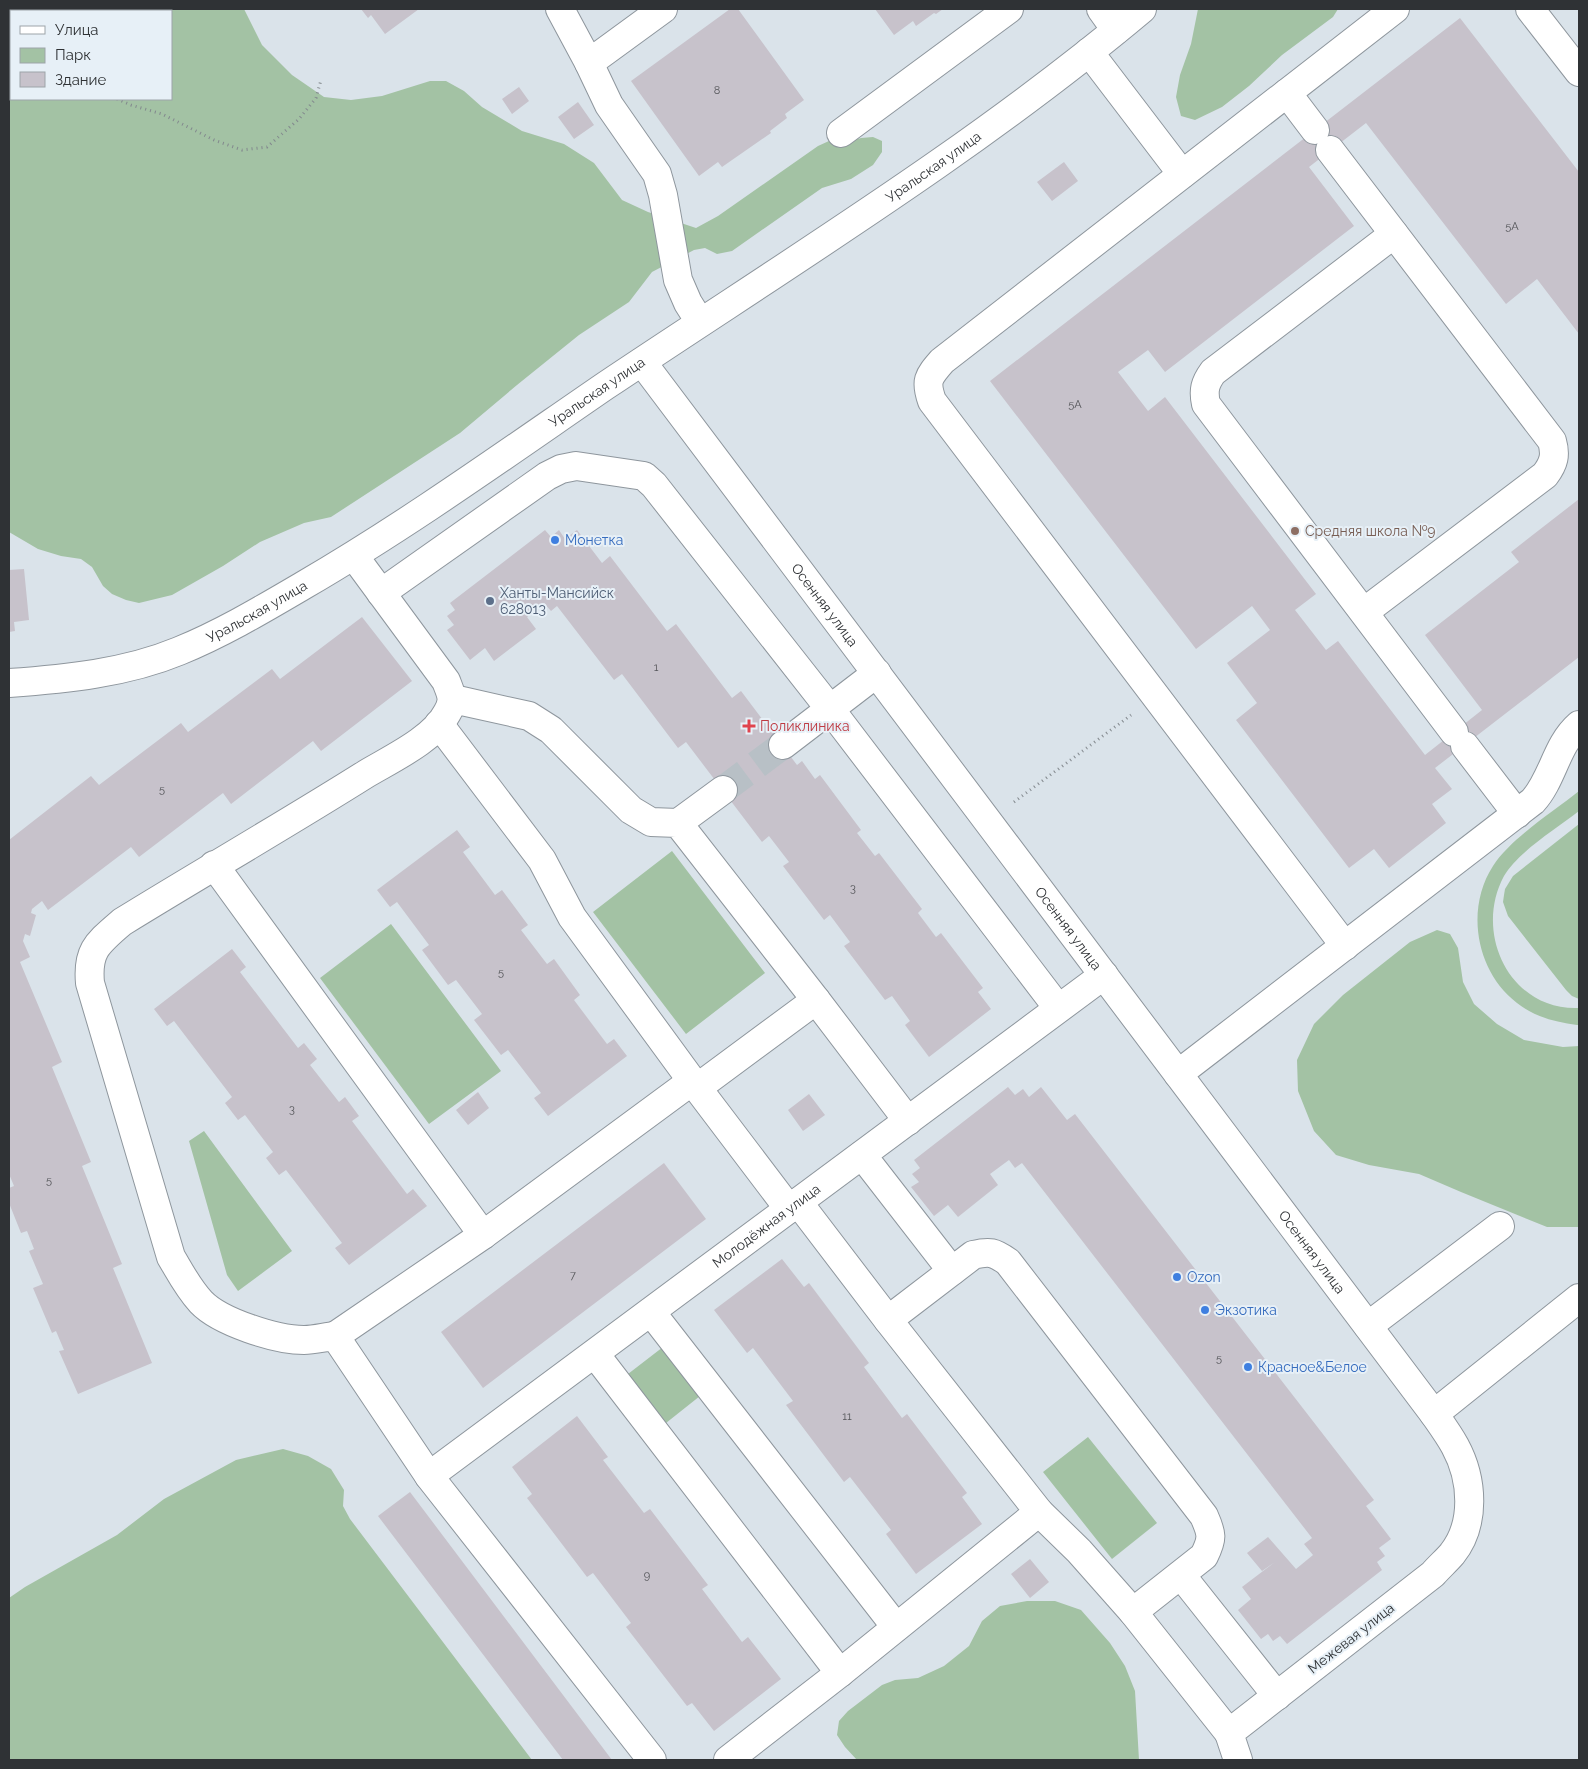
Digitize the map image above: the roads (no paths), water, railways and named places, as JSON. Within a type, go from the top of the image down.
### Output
[{"type":"street","points":[[560,9],[610,106],[657,174],[664,195],[678,280],[688,303],[700,322]]},
{"type":"street","points":[[589,63],[663,9]]},
{"type":"street","points":[[842,133],[1009,9]]},
{"type":"street","name":"Уральская улица","points":[[9,683],[92,675],[175,653],[243,621],[354,556],[700,322],[902,189],[1024,103],[1089,52],[1108,20],[1142,9]]},
{"type":"street","points":[[1345,946],[932,401],[927,388],[931,374],[942,361],[1395,9]]},
{"type":"street","points":[[1530,9],[1579,72]]},
{"type":"street","points":[[1089,52],[1182,174]]},
{"type":"street","points":[[1287,93],[1552,441],[1555,452],[1552,465],[1545,475],[1364,612]]},
{"type":"street","points":[[1394,234],[1213,372],[1206,381],[1204,393],[1206,404],[1517,814]]},
{"type":"street","name":"Осенняя улица","points":[[642,362],[1434,1414],[1456,1447],[1467,1477],[1470,1506]]},
{"type":"street","points":[[382,593],[547,476],[561,469],[576,466],[644,476],[654,485],[830,709],[1058,1008]]},
{"type":"street","points":[[354,556],[446,681],[453,699],[448,713],[423,738],[122,922],[101,940],[93,952],[89,966],[90,983],[171,1256],[186,1283],[202,1303],[223,1317],[245,1328],[304,1340],[335,1336],[483,1235],[816,1000]]},
{"type":"street","points":[[783,745],[877,673]]},
{"type":"street","points":[[453,699],[529,716],[551,730],[631,810],[652,822],[678,823],[723,790]]},
{"type":"street","points":[[439,724],[542,860],[572,917],[695,1085],[888,1320],[1039,1512],[1079,1551],[1133,1612],[1228,1734],[1238,1760]]},
{"type":"street","points":[[1178,1074],[1533,801],[1541,793],[1568,737],[1579,725]]},
{"type":"street","points":[[678,823],[908,1121]]},
{"type":"street","points":[[214,865],[483,1235]]},
{"type":"street","name":"Молодёжная улица","points":[[429,1476],[1104,975]]},
{"type":"street","points":[[862,1155],[952,1271]]},
{"type":"street","points":[[1368,1326],[1500,1226]]},
{"type":"street","points":[[888,1320],[973,1255],[986,1252],[997,1254],[1008,1262],[1204,1516],[1211,1531],[1211,1543],[1204,1556],[1133,1612]]},
{"type":"street","points":[[1434,1414],[1579,1298]]},
{"type":"street","points":[[651,1312],[896,1627]]},
{"type":"street","points":[[335,1336],[429,1476],[652,1760]]},
{"type":"street","points":[[595,1354],[840,1673]]},
{"type":"street","name":"Межевая улица","points":[[1228,1734],[1433,1574],[1452,1553],[1465,1532],[1470,1506]]},
{"type":"street","points":[[728,1760],[840,1673],[1039,1512]]},
{"type":"street","points":[[1181,1575],[1277,1696]]},
{"type":"tunnel","points":[[723,790],[783,745]]},
{"type":"place","name":"Средняя школа №9","points":[[1295,531]]},
{"type":"place","name":"Монетка","points":[[555,540]]},
{"type":"place","name":"Ханты-Мансийск 628013","points":[[490,601]]},
{"type":"place","name":"Поликлиника","points":[[749,726]]},
{"type":"place","name":"Ozon","points":[[1177,1277]]},
{"type":"place","name":"Экзотика","points":[[1205,1310]]},
{"type":"place","name":"Красное&Белое","points":[[1248,1367]]}]
